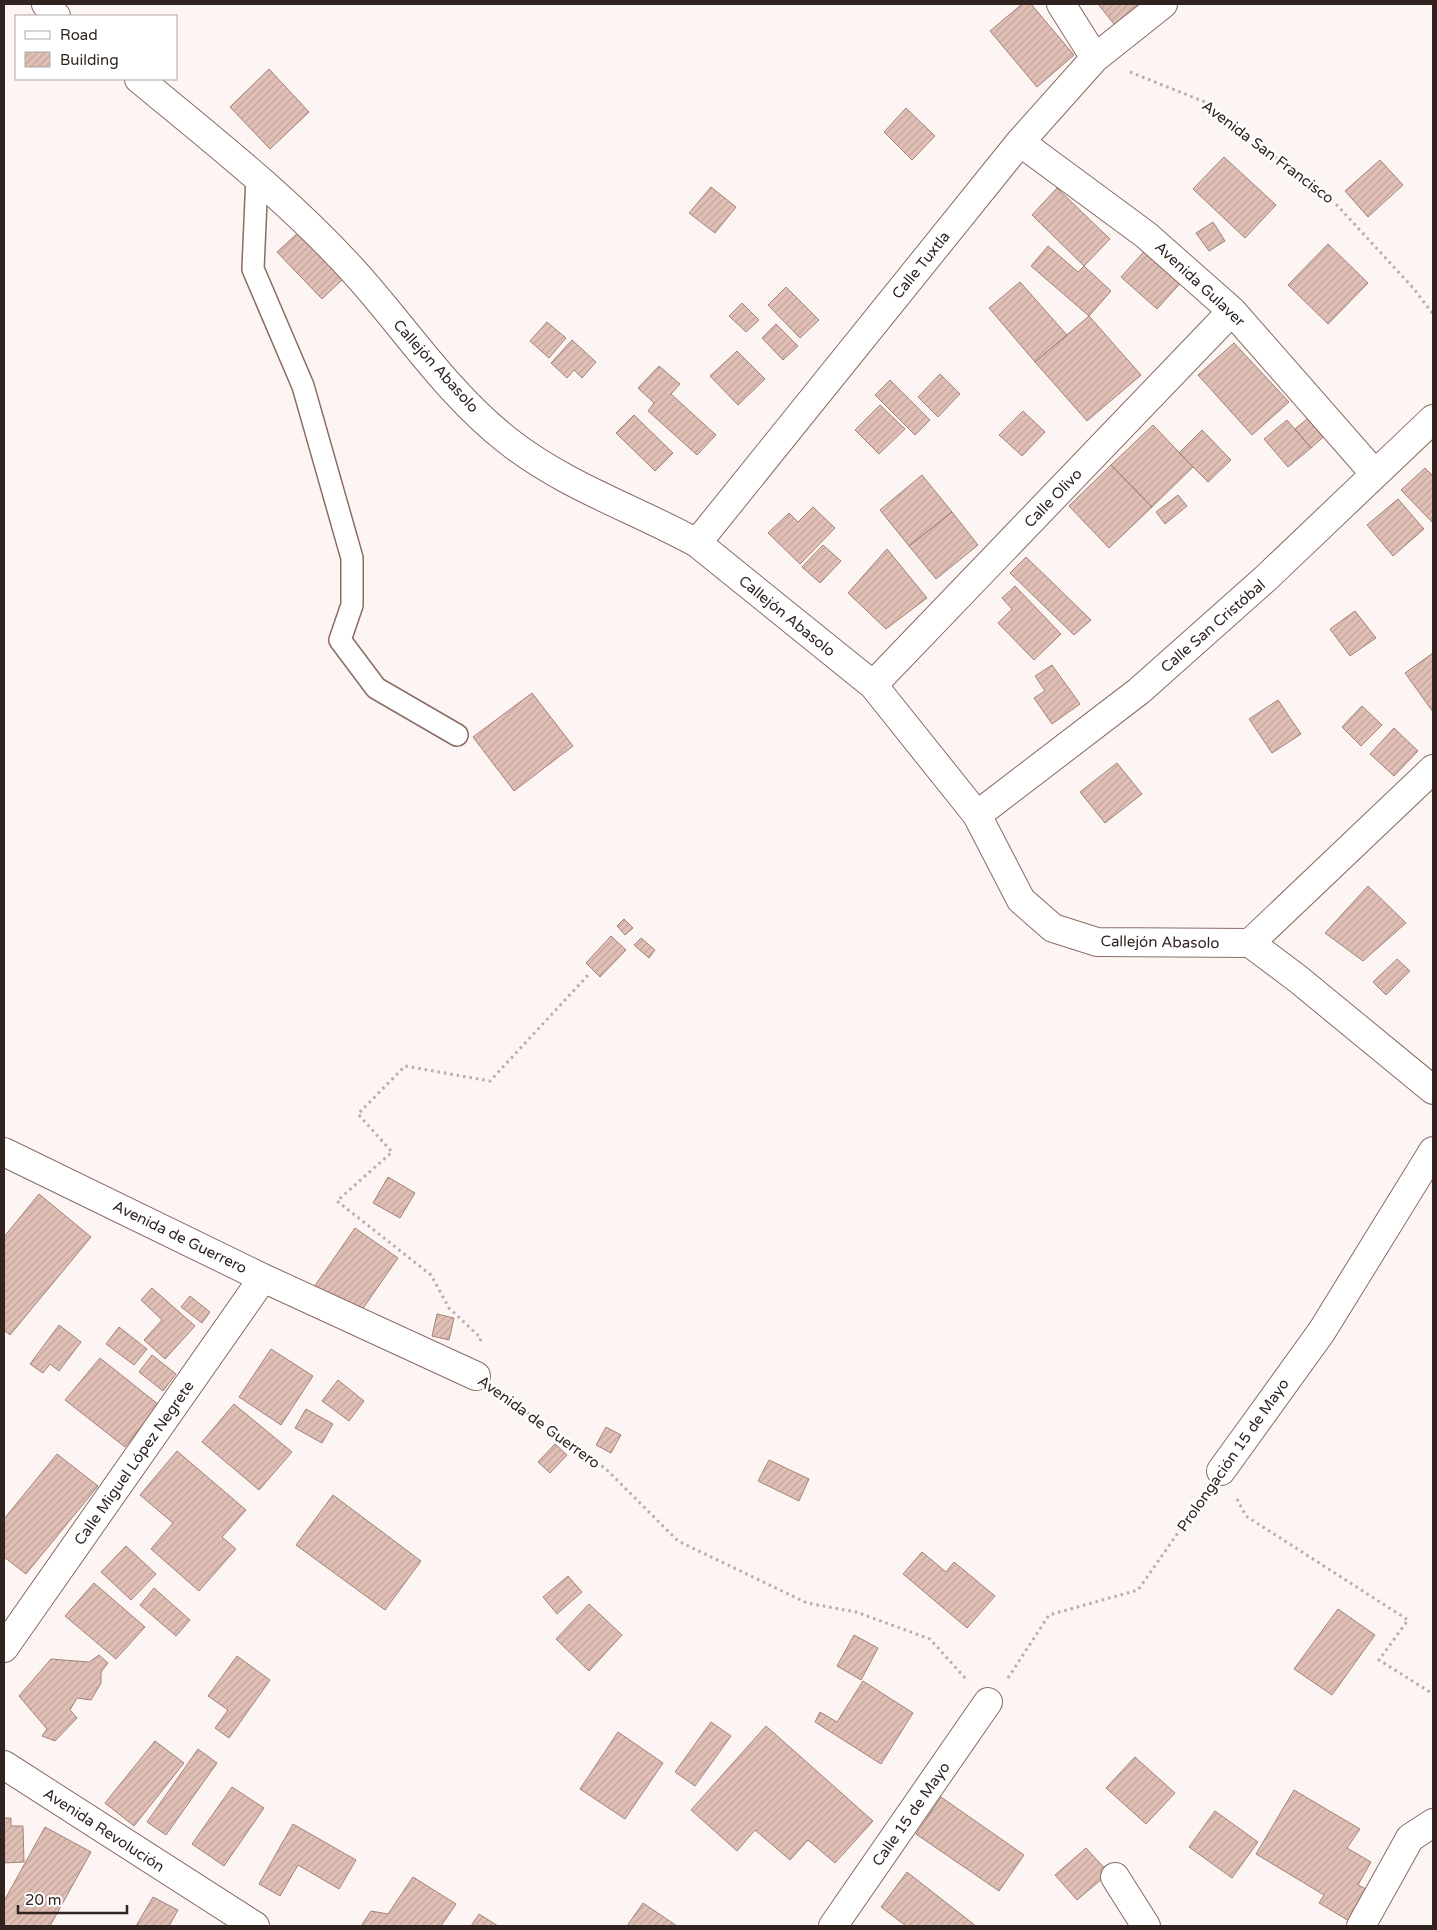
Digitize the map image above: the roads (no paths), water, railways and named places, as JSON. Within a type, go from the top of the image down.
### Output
[{"type":"street","points":[[46,4],[55,15]]},
{"type":"street","points":[[1060,4],[1095,58]]},
{"type":"street","name":"Calle Tuxtla","points":[[697,543],[1020,142],[1095,58],[1163,4]]},
{"type":"street","name":"Callejón Abasolo","points":[[140,80],[257,176],[309,225],[358,277],[457,394],[507,441],[561,478],[665,525],[697,543],[873,685],[977,815],[1021,900],[1053,928],[1097,942],[1250,943]]},
{"type":"street","name":"Avenida Gulaver","points":[[1020,142],[1146,235],[1232,312],[1375,474]]},
{"type":"street","name":"Calle Olivo","points":[[873,685],[1232,312]]},
{"type":"street","name":"Calle San Cristóbal","points":[[977,815],[1139,691],[1265,579],[1433,419]]},
{"type":"street","points":[[1433,769],[1250,943],[1298,979],[1433,1090]]},
{"type":"street","name":"Prolongación 15 de Mayo","points":[[1221,1471],[1322,1331],[1433,1151]]},
{"type":"street","name":"Avenida de Guerrero","points":[[4,1152],[263,1278],[476,1376]]},
{"type":"street","name":"Calle Miguel López Negrete","points":[[4,1648],[263,1278]]},
{"type":"street","name":"Calle 15 de Mayo","points":[[833,1926],[988,1702]]},
{"type":"street","name":"Avenida Revolución","points":[[4,1765],[255,1926]]},
{"type":"street","points":[[1361,1926],[1410,1838],[1433,1823]]},
{"type":"street","points":[[1115,1877],[1146,1926]]},
{"type":"lane","points":[[257,176],[253,269],[304,386],[352,558],[352,605],[340,640],[376,688],[457,735]]}]
